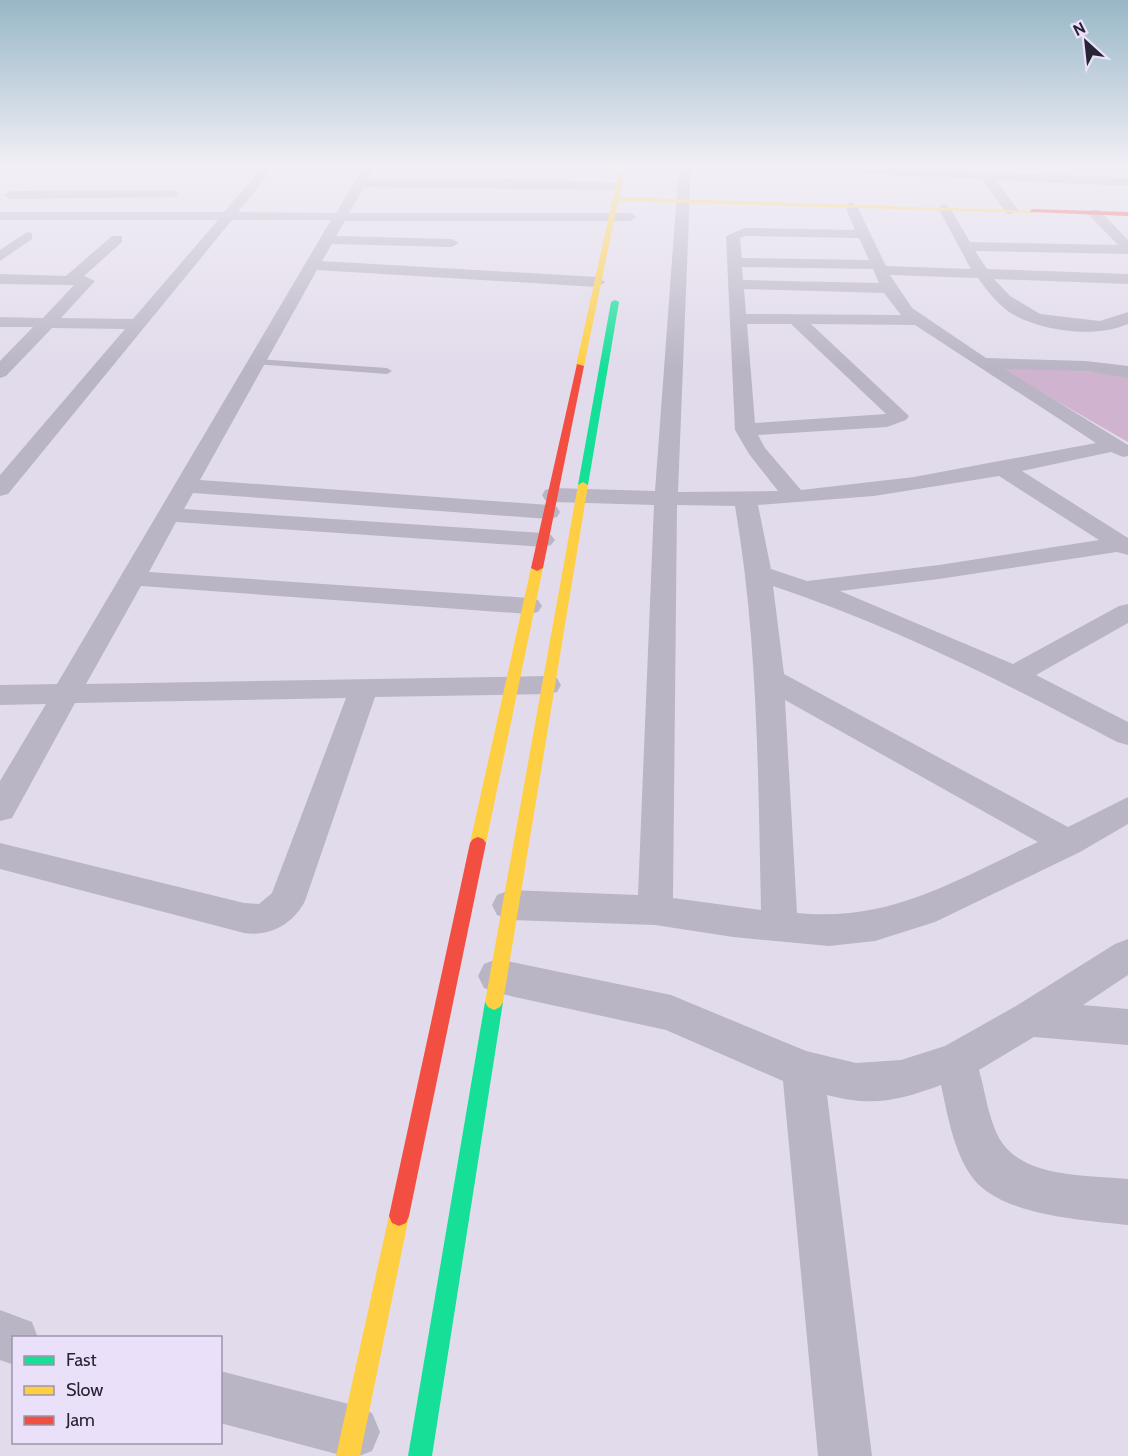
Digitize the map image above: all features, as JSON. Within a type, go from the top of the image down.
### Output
[{"type":"main road","points":[[350,1444],[608,233]]},
{"type":"main road","points":[[420,1456],[497,976],[618,285]]},
{"type":"street","points":[[0,489],[212,233]]},
{"type":"street","points":[[0,809],[331,233]]},
{"type":"street","points":[[327,240],[449,250],[459,233]]},
{"type":"street","points":[[655,910],[666,500],[680,233]]},
{"type":"street","points":[[795,497],[756,450],[745,430],[733,236],[738,233],[864,234],[889,288],[916,320],[1120,450]]},
{"type":"street","points":[[958,233],[981,274],[1012,305],[1033,317],[1099,328],[1110,326],[1128,317]]},
{"type":"street","points":[[1115,233],[1128,249]]},
{"type":"street","points":[[0,257],[27,236]]},
{"type":"street","points":[[72,279],[117,239]]},
{"type":"street","points":[[965,246],[1128,249]]},
{"type":"street","points":[[735,262],[1128,279]]},
{"type":"street","points":[[313,265],[597,282]]},
{"type":"street","points":[[0,279],[87,281],[0,372]]},
{"type":"street","points":[[737,284],[889,288]]},
{"type":"street","points":[[738,319],[916,320]]},
{"type":"street","points":[[745,430],[887,421],[899,416],[796,320]]},
{"type":"street","points":[[0,322],[137,324]]},
{"type":"street","points":[[982,363],[1086,366],[1128,372]]},
{"type":"street","points":[[186,486],[551,503],[581,495],[666,500],[745,499],[795,497],[1004,469],[1120,450]]},
{"type":"street","points":[[1004,469],[1124,546]]},
{"type":"street","points":[[745,499],[759,573],[770,679],[780,926]]},
{"type":"street","points":[[170,515],[543,540]]},
{"type":"street","points":[[808,588],[1124,546]]},
{"type":"street","points":[[759,573],[808,588],[1014,675],[1128,735]]},
{"type":"street","points":[[134,578],[529,606]]},
{"type":"street","points":[[1014,675],[1128,612]]},
{"type":"street","points":[[770,679],[1068,843]]},
{"type":"street","points":[[0,695],[548,685]]},
{"type":"street","points":[[0,856],[250,920],[256,921],[276,914],[287,901],[364,689]]},
{"type":"street","points":[[510,905],[655,910],[733,922],[829,931],[875,926],[922,912],[1068,843],[1128,809]]},
{"type":"street","points":[[497,976],[671,1013],[803,1070],[856,1083],[901,1080],[956,1061],[1030,1019],[1128,955]]},
{"type":"street","points":[[1030,1019],[1128,1027]]},
{"type":"street","points":[[956,1061],[984,1156],[1008,1179],[1032,1189],[1128,1202]]},
{"type":"street","points":[[803,1070],[845,1456]]},
{"type":"street","points":[[222,1398],[350,1444]]},
{"type":"lane","points":[[256,362],[387,371]]},
{"type":"shaded area","points":[[999,368],[1067,369],[1128,376],[1128,442]]},
{"type":"traffic: fast","points":[[583,485],[615,302]]},
{"type":"traffic: fast","points":[[420,1456],[494,1002]]},
{"type":"traffic: slow","points":[[580,366],[608,233]]},
{"type":"traffic: slow","points":[[494,1002],[583,485]]},
{"type":"traffic: slow","points":[[478,843],[537,568]]},
{"type":"traffic: slow","points":[[348,1456],[399,1216]]},
{"type":"traffic: jam","points":[[537,568],[580,366]]},
{"type":"traffic: jam","points":[[399,1216],[478,843]]}]
